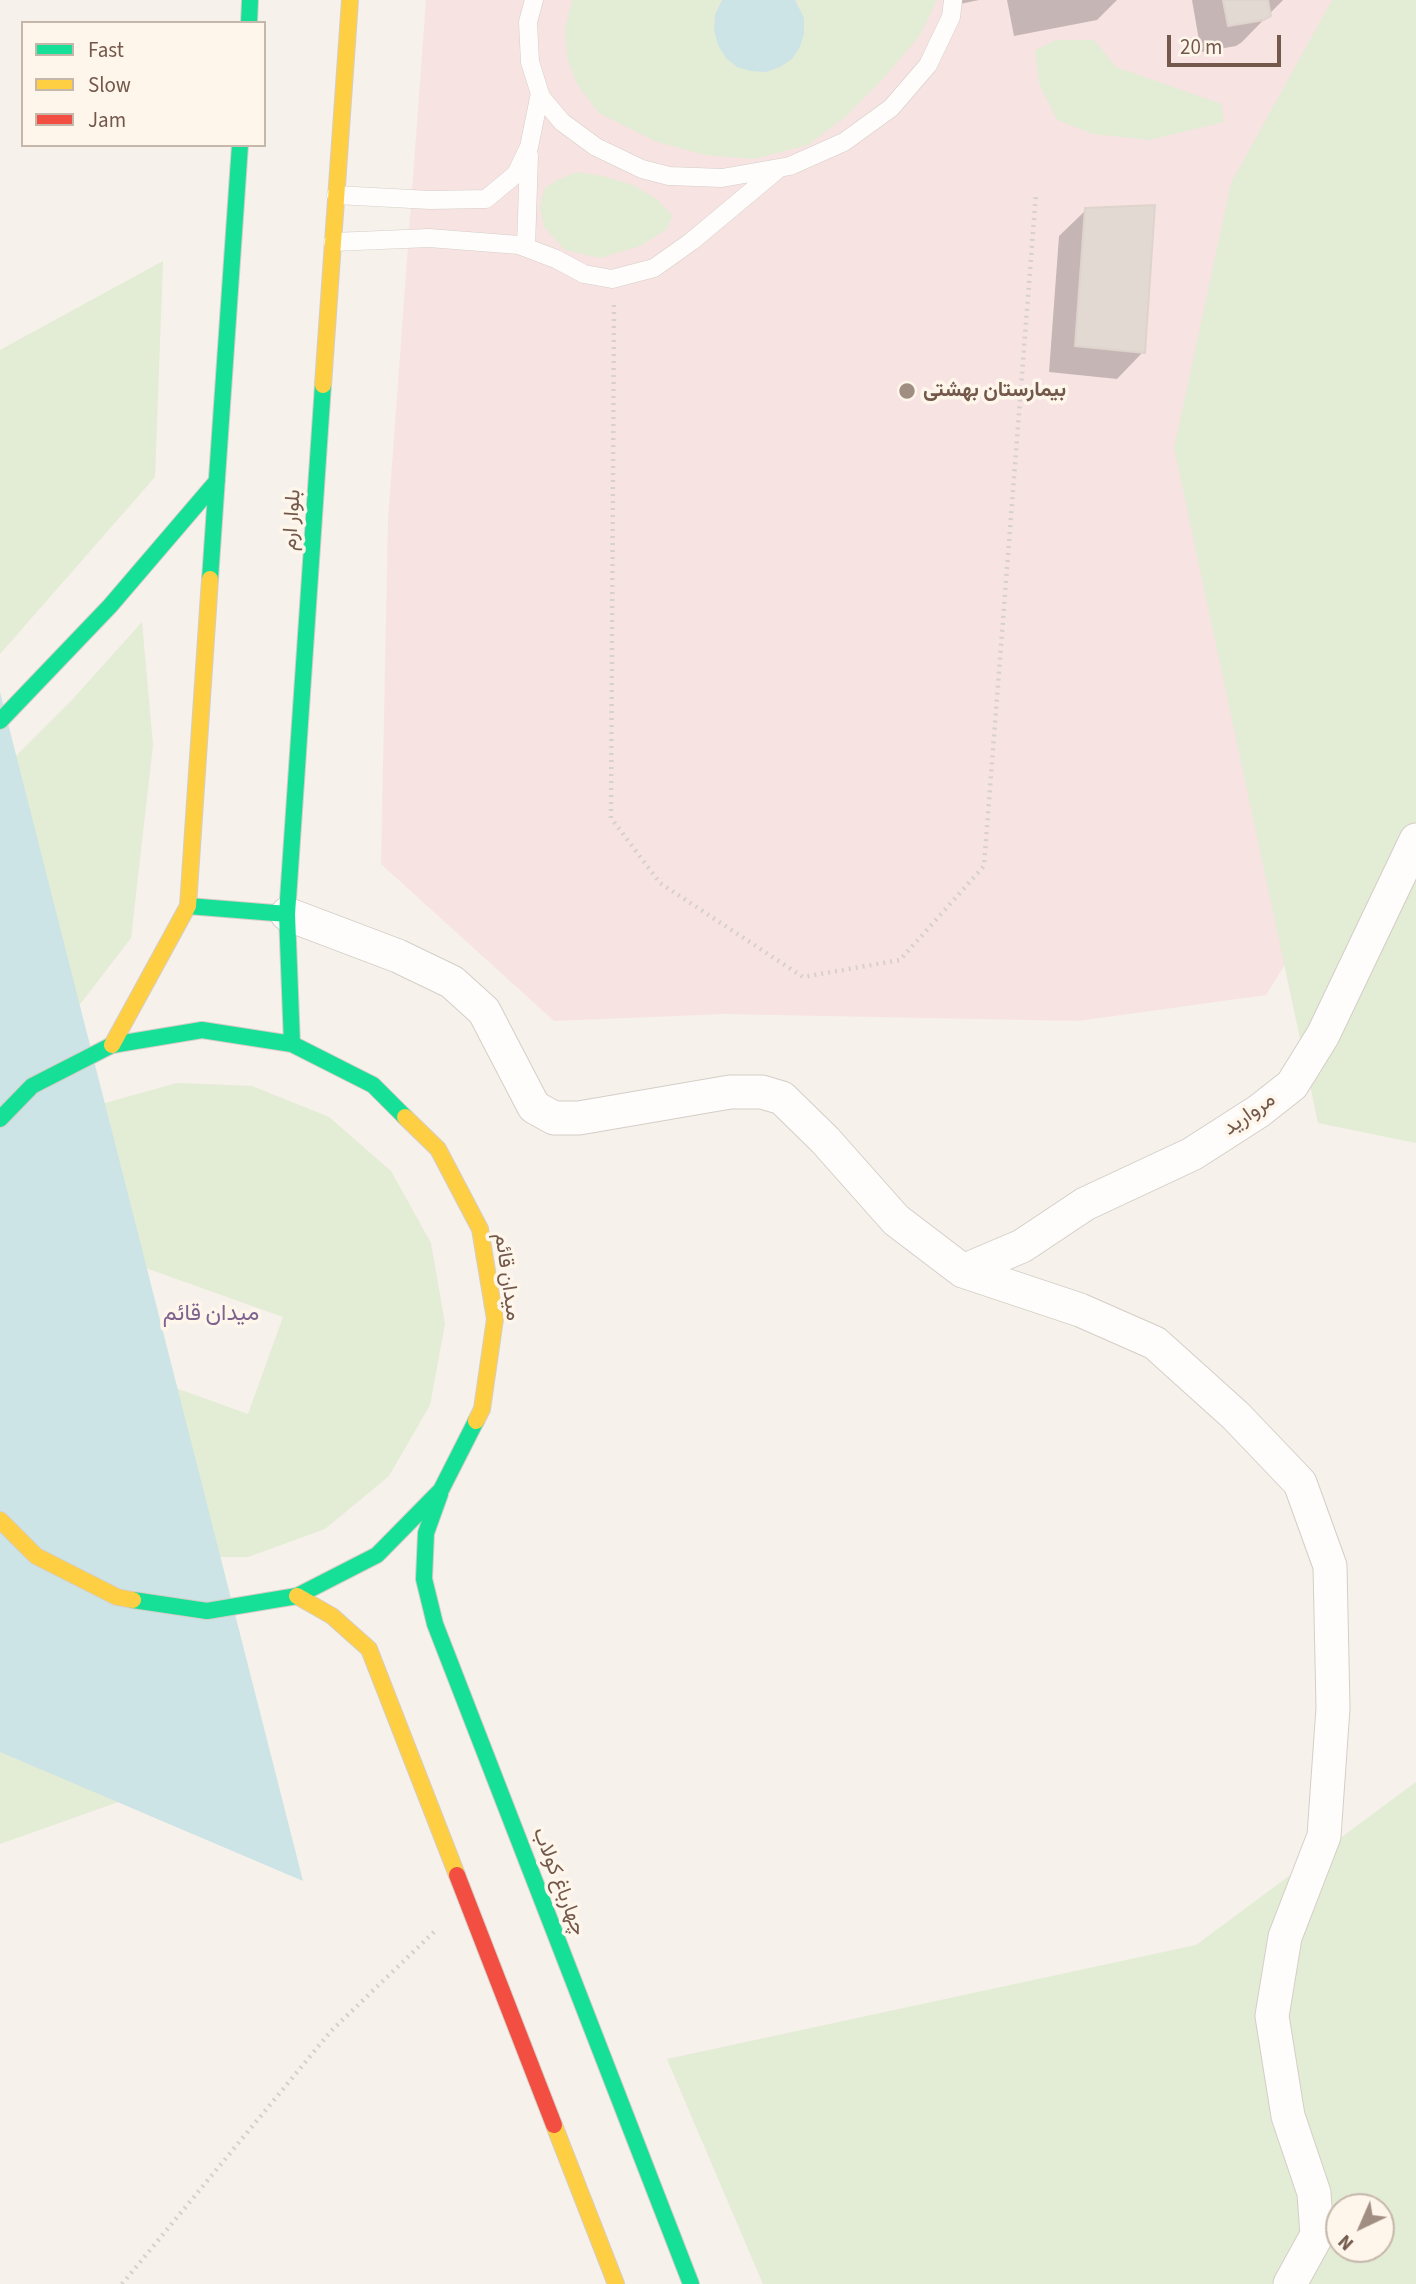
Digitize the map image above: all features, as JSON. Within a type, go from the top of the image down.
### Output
[{"type":"main road","points":[[249,21],[250,0]]},
{"type":"main road","name":"بلوار ارم","points":[[292,1044],[287,914],[350,0]]},
{"type":"main road","points":[[113,1045],[188,906],[240,147]]},
{"type":"main road","points":[[0,721],[110,606],[217,481]]},
{"type":"main road","points":[[188,906],[287,914]]},
{"type":"main road","name":"میدان قائم","points":[[0,1119],[32,1086],[113,1045],[202,1030],[292,1044],[373,1085],[438,1149],[480,1229],[495,1319],[482,1409],[441,1490],[377,1555],[297,1596],[207,1611],[117,1597],[36,1556],[0,1520]]},
{"type":"main road","name":"چهارباغ کولاب","points":[[441,1490],[426,1533],[424,1579],[435,1624],[691,2284]]},
{"type":"main road","points":[[297,1596],[332,1616],[369,1649],[615,2284]]},
{"type":"street","name":"مروارید","points":[[963,1271],[1022,1245],[1085,1204],[1192,1154],[1259,1111],[1292,1085],[1323,1035],[1416,840]]},
{"type":"street","points":[[287,914],[398,956],[452,982],[484,1011],[534,1107],[554,1118],[579,1118],[730,1093],[762,1092],[782,1098],[825,1140],[896,1220],[963,1271],[1080,1310],[1155,1343],[1236,1416],[1300,1483],[1330,1566],[1333,1708],[1324,1836],[1284,1937],[1272,2016],[1288,2116],[1314,2193],[1317,2235],[1290,2284]]},
{"type":"lane","points":[[534,0],[528,22],[530,62],[540,93],[562,121],[596,147],[642,169],[669,176],[722,178],[790,166],[844,142],[891,108],[928,65],[951,17],[953,0]]},
{"type":"lane","points":[[526,247],[529,147],[540,93]]},
{"type":"lane","points":[[336,195],[430,200],[485,199],[516,174],[529,147]]},
{"type":"lane","points":[[333,242],[429,239],[519,245],[556,259],[584,274],[612,279],[654,268],[692,241],[779,168]]},
{"type":"path","points":[[614,293],[611,818],[660,883],[803,977],[900,960],[984,866],[1036,193]]},
{"type":"path","points":[[122,2284],[331,2031],[467,1901]]},
{"type":"shaded area","name":"بیمارستان بهشتی","points":[[426,0],[1416,0],[1416,752],[1266,995],[1078,1021],[724,1014],[554,1021],[381,864],[388,520]]},
{"type":"green space","points":[[572,0],[722,0],[715,15],[714,30],[751,71],[766,72],[780,67],[799,5],[795,0],[937,0],[920,35],[886,76],[845,117],[808,145],[754,159],[705,155],[657,142],[599,113],[577,84],[567,58],[565,29]]},
{"type":"green space","points":[[1332,0],[1416,0],[1416,1143],[1318,1123],[1174,448],[1231,183]]},
{"type":"green space","points":[[1056,40],[1094,40],[1116,67],[1222,104],[1224,122],[1150,140],[1093,134],[1057,120],[1039,84],[1035,50]]},
{"type":"green space","points":[[577,172],[633,185],[657,199],[673,216],[666,230],[640,246],[600,258],[565,250],[544,227],[540,207],[544,189]]},
{"type":"green space","points":[[163,261],[155,477],[0,654],[0,350]]},
{"type":"green space","points":[[142,622],[153,745],[131,938],[81,1003],[0,1061],[0,772],[71,701]]},
{"type":"green space","name":"میدان قائم","points":[[177,1083],[252,1086],[329,1117],[391,1171],[431,1243],[445,1324],[430,1405],[389,1476],[325,1529],[248,1557],[165,1557],[0,1325],[248,1414],[283,1317],[17,1222],[43,1145],[105,1103]]},
{"type":"green space","points":[[0,1599],[138,1795],[0,1844]]},
{"type":"green space","points":[[1416,1782],[1416,2284],[763,2284],[667,2059],[1196,1945]]},
{"type":"water","points":[[722,0],[795,0],[804,18],[804,33],[800,47],[792,59],[766,72],[737,67],[726,58],[718,45],[714,30],[715,15]]},
{"type":"water","points":[[0,692],[303,1881],[0,1752]]},
{"type":"building","points":[[1223,0],[1268,0],[1271,16],[1264,20],[1228,26]]},
{"type":"building","points":[[1155,205],[1145,353],[1075,346],[1085,208]]},
{"type":"traffic: fast","points":[[249,21],[250,0]]},
{"type":"traffic: fast","points":[[210,579],[240,147]]},
{"type":"traffic: fast","points":[[292,1044],[287,914],[323,385]]},
{"type":"traffic: fast","points":[[0,721],[110,606],[217,481]]},
{"type":"traffic: fast","points":[[188,906],[287,914]]},
{"type":"traffic: fast","points":[[0,1119],[32,1086],[112,1045],[202,1030],[292,1044],[373,1085],[405,1117]]},
{"type":"traffic: fast","points":[[133,1600],[207,1611],[297,1596],[377,1555],[441,1490],[476,1421]]},
{"type":"traffic: fast","points":[[440,1494],[426,1533],[424,1579],[435,1624],[691,2284]]},
{"type":"traffic: slow","points":[[323,385],[350,0]]},
{"type":"traffic: slow","points":[[112,1045],[188,906],[210,579]]},
{"type":"traffic: slow","points":[[405,1117],[438,1149],[480,1229],[495,1319],[482,1409],[476,1421]]},
{"type":"traffic: slow","points":[[0,1520],[36,1556],[117,1597],[133,1600]]},
{"type":"traffic: slow","points":[[297,1596],[332,1616],[369,1649],[457,1875]]},
{"type":"traffic: slow","points":[[554,2125],[616,2284]]},
{"type":"traffic: jam","points":[[457,1875],[554,2125]]},
{"type":"place","name":"بیمارستان بهشتی","points":[[907,391]]},
{"type":"district","name":"میدان قائم","points":[[211,1315]]}]
